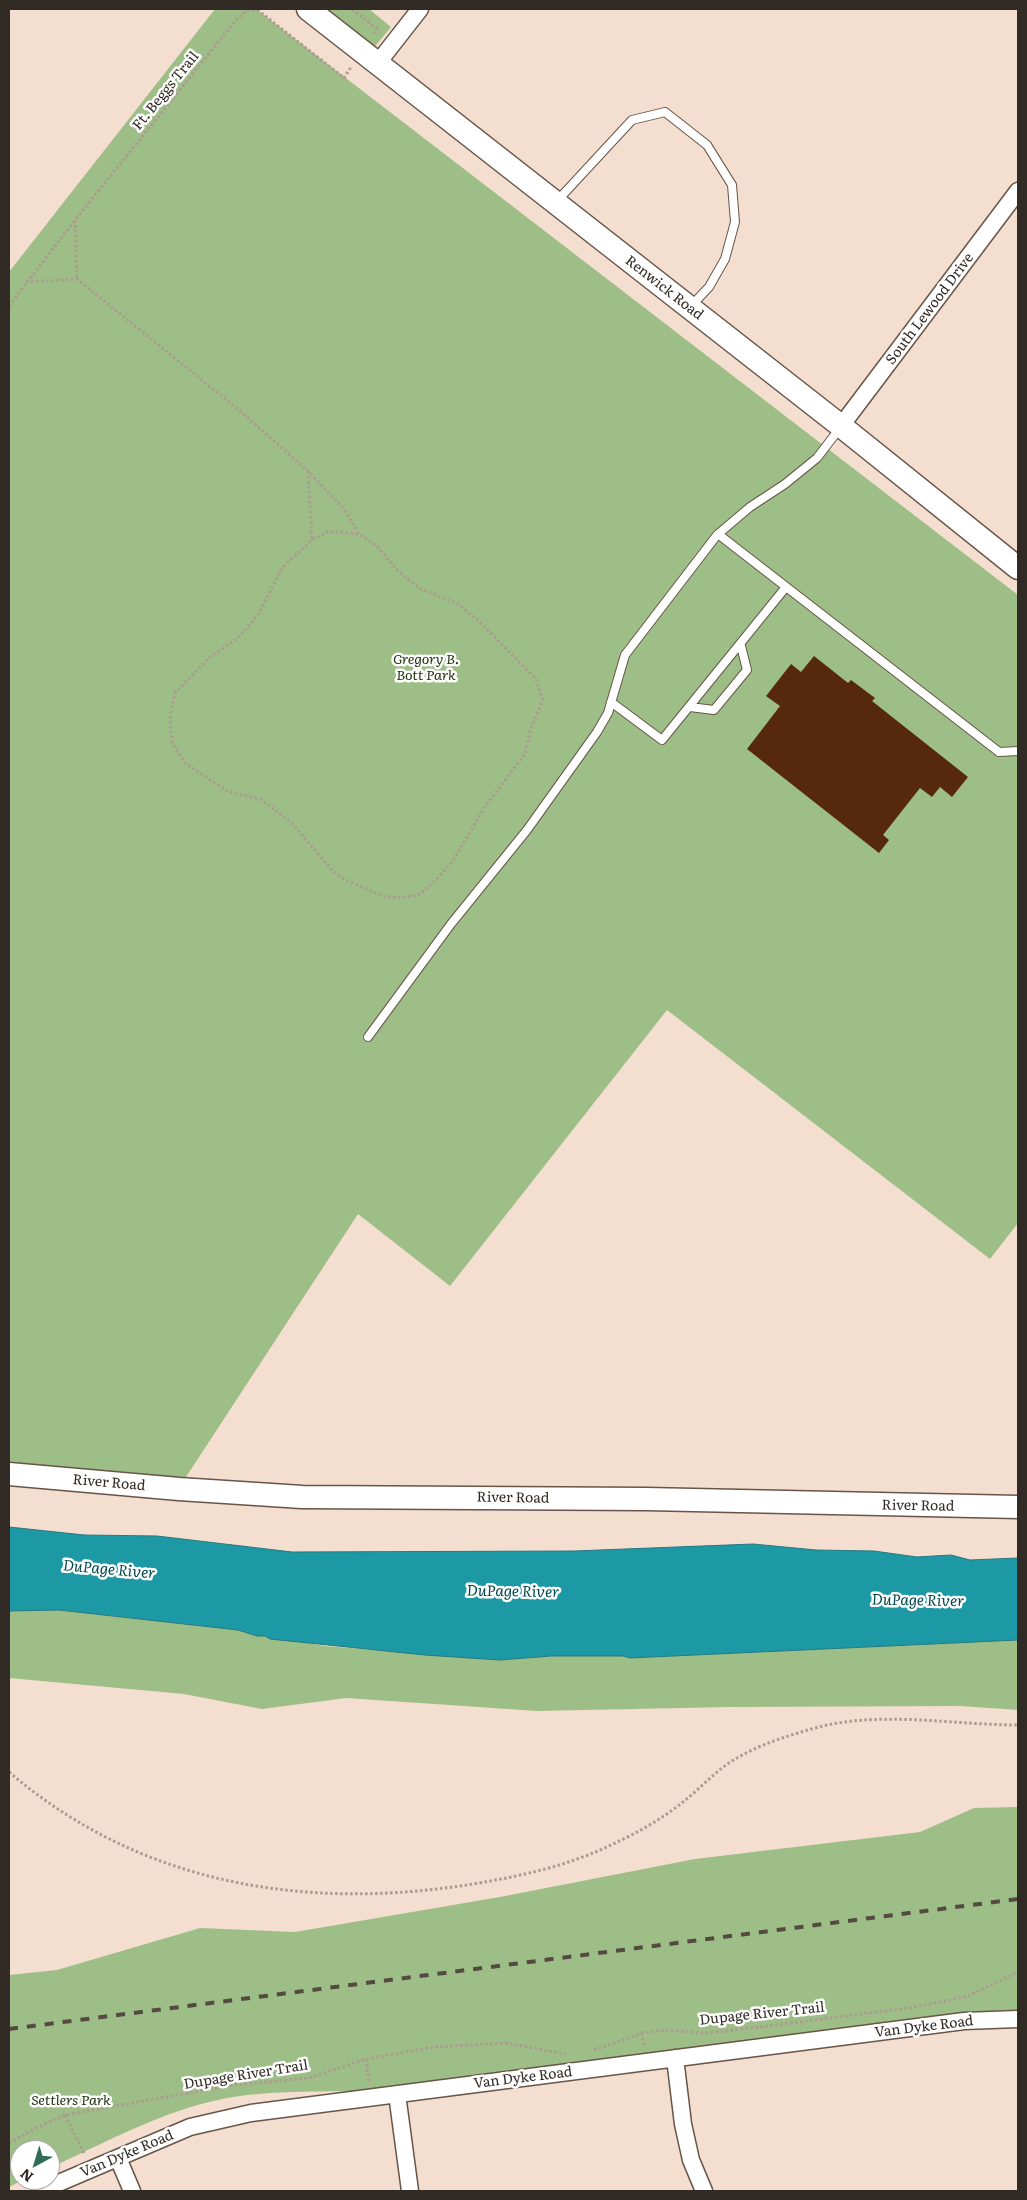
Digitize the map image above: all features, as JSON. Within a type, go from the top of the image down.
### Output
[{"type":"street","name":"Renwick Road","points":[[308,9],[841,426],[1018,568]]},
{"type":"street","points":[[370,58],[420,9]]},
{"type":"street","name":"South Lewood Drive","points":[[841,426],[1018,191]]},
{"type":"street","name":"River Road","points":[[9,1474],[179,1489],[302,1497],[647,1499],[1018,1507]]},
{"type":"street","name":"Van Dyke Road","points":[[40,2191],[190,2127],[251,2113],[964,2021],[1018,2020]]},
{"type":"street","points":[[674,2058],[683,2124],[691,2160],[704,2191]]},
{"type":"street","points":[[397,2094],[410,2191]]},
{"type":"street","points":[[118,2158],[132,2191]]},
{"type":"lane","points":[[555,203],[632,120],[665,112],[707,146],[732,185],[735,222],[725,259],[709,287],[690,308]]},
{"type":"lane","points":[[368,1037],[451,924],[528,830],[597,732],[611,702],[625,655],[718,534],[750,507],[785,484],[817,458],[841,426]]},
{"type":"lane","points":[[718,534],[999,752],[1018,752]]},
{"type":"lane","points":[[611,702],[662,740],[741,646],[786,586]]},
{"type":"lane","points":[[690,707],[714,710],[725,697],[747,670],[741,646]]},
{"type":"path","name":"Ft. Beggs Trail","points":[[9,306],[75,220],[217,47],[237,19],[247,10],[259,11],[344,78],[370,58]]},
{"type":"path","points":[[75,220],[77,279]]},
{"type":"path","points":[[26,282],[77,279],[239,410],[308,471],[344,509],[359,534],[377,546],[398,571],[419,588],[458,604],[480,622],[536,680],[543,700],[524,754],[484,808],[453,861],[431,885],[418,895],[398,898],[383,896],[344,880],[332,870],[291,822],[260,799],[229,792],[206,778],[185,763],[172,743],[170,719],[175,693],[210,657],[238,638],[258,615],[282,568],[312,540],[329,532],[359,534]]},
{"type":"path","points":[[308,471],[312,540]]},
{"type":"path","points":[[9,1772],[61,1812],[112,1840],[164,1863],[231,1883],[272,1890],[330,1895],[375,1895],[445,1888],[505,1879],[542,1871],[580,1859],[615,1844],[674,1808],[735,1759],[773,1741],[811,1729],[853,1720],[1018,1725]]},
{"type":"path","name":"Dupage River Trail","points":[[591,2050],[642,2033],[665,2030],[702,2033],[727,2031],[918,2006],[968,1996],[1018,1972]]},
{"type":"path","name":"Dupage River Trail","points":[[9,2143],[65,2115],[233,2085],[309,2078],[366,2058],[434,2047],[506,2043],[557,2054],[574,2054]]},
{"type":"path","points":[[366,2058],[370,2097]]},
{"type":"path","points":[[65,2115],[92,2169]]},
{"type":"green space","name":"Gregory B. Bott Park","points":[[215,9],[256,9],[1018,595],[1018,1223],[990,1259],[667,1010],[450,1286],[358,1214],[182,1483],[9,1469],[9,272]]},
{"type":"green space","points":[[306,9],[369,9],[391,27],[367,56]]},
{"type":"green space","points":[[59,1610],[238,1630],[257,1636],[325,1646],[500,1660],[551,1656],[623,1656],[630,1658],[1018,1640],[1018,1710],[961,1706],[730,1707],[537,1711],[346,1698],[262,1709],[184,1694],[9,1678],[9,1611]]},
{"type":"green space","name":"Settlers Park","points":[[1018,1807],[1018,2014],[963,2012],[358,2091],[283,2092],[227,2098],[168,2115],[108,2140],[60,2163],[60,2140],[10,2140],[9,2187],[9,1975],[57,1970],[200,1928],[295,1932],[500,1897],[695,1859],[920,1832],[974,1808]]},
{"type":"water","name":"DuPage River","points":[[9,1527],[84,1535],[157,1536],[292,1552],[574,1551],[753,1544],[816,1550],[874,1551],[917,1557],[951,1555],[970,1560],[1018,1558],[1018,1640],[630,1658],[623,1656],[551,1656],[500,1660],[425,1655],[270,1639],[265,1636],[257,1636],[238,1630],[59,1610],[9,1611]]},
{"type":"building","points":[[814,656],[848,683],[851,680],[875,698],[872,701],[968,777],[952,797],[940,787],[932,797],[920,788],[883,835],[889,840],[879,853],[747,749],[780,706],[766,696],[791,664],[801,672]]},
{"type":"railway","points":[[9,2029],[1018,1899]]}]
